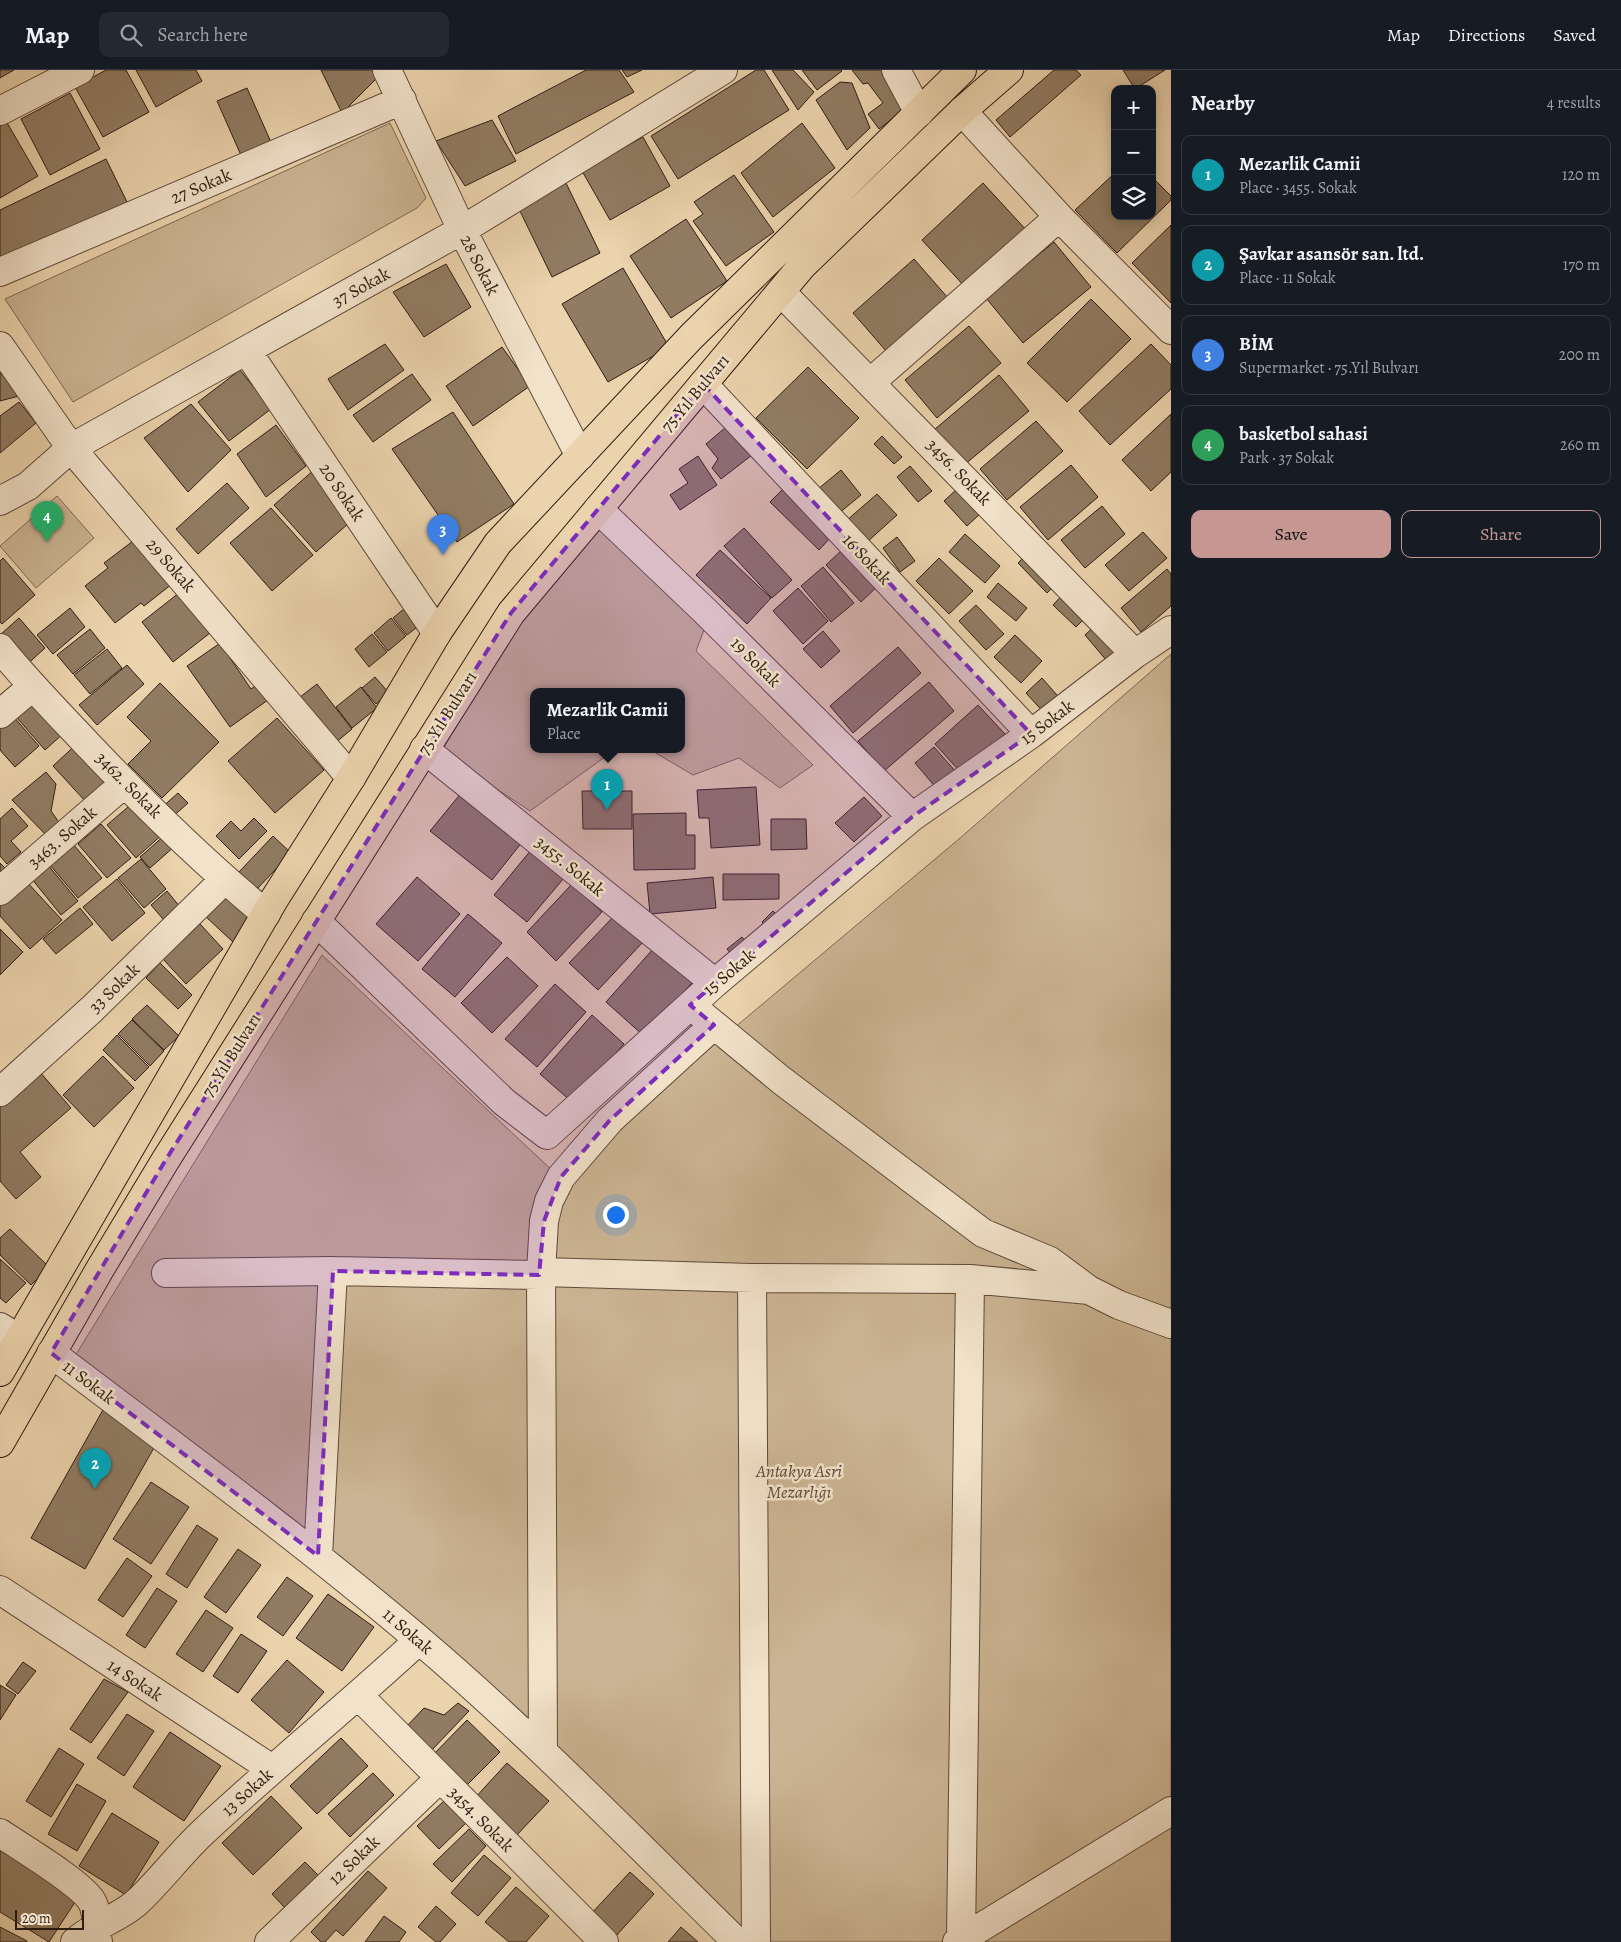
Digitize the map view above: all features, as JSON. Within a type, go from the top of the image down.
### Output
[{"type":"main road","points":[[0,1372],[10,1333],[351,778],[437,633],[498,543],[691,337],[962,70]]},
{"type":"main road","name":"75.Yıl Bulvarı","points":[[0,1443],[51,1353],[160,1170],[511,613],[802,266],[962,111],[1009,70]]},
{"type":"street","points":[[0,111],[80,70]]},
{"type":"street","name":"28 Sokak","points":[[388,70],[462,230],[580,456]]},
{"type":"street","name":"37 Sokak","points":[[0,501],[28,486],[71,448],[462,230],[723,70]]},
{"type":"street","points":[[896,70],[919,113]]},
{"type":"street","name":"27 Sokak","points":[[0,272],[402,100]]},
{"type":"street","points":[[962,111],[1059,217],[1171,330]]},
{"type":"street","points":[[871,382],[1059,217]]},
{"type":"street","name":"3456. Sokak","points":[[781,292],[1136,654]]},
{"type":"street","name":"29 Sokak","points":[[0,346],[71,448],[351,778]]},
{"type":"street","name":"20 Sokak","points":[[246,351],[437,633]]},
{"type":"street","name":"16 Sokak","points":[[703,384],[1031,734]]},
{"type":"street","name":"19 Sokak","points":[[598,509],[711,617],[912,817]]},
{"type":"street","name":"15 Sokak","points":[[316,921],[504,1102],[547,1135],[716,982],[912,817],[1031,734],[1136,654],[1168,637]]},
{"type":"street","name":"3462. Sokak","points":[[0,648],[32,687],[125,783],[224,880],[266,914]]},
{"type":"street","points":[[0,714],[32,687]]},
{"type":"street","name":"3455. Sokak","points":[[424,749],[716,982]]},
{"type":"street","name":"3463. Sokak","points":[[0,892],[125,783]]},
{"type":"street","name":"33 Sokak","points":[[0,1092],[92,1009],[224,880]]},
{"type":"street","points":[[690,1005],[881,1158],[983,1233],[1050,1261],[1089,1290],[1119,1305],[1171,1324]]},
{"type":"street","points":[[543,1751],[540,1272],[544,1221],[549,1202],[561,1177],[610,1120],[714,1025]]},
{"type":"street","points":[[166,1273],[333,1271],[539,1274],[540,1272],[752,1278],[970,1279],[1089,1290]]},
{"type":"street","points":[[318,1556],[333,1271]]},
{"type":"street","points":[[752,1278],[756,1942]]},
{"type":"street","points":[[959,1941],[970,1279]]},
{"type":"street","name":"11 Sokak","points":[[51,1353],[318,1556],[419,1640],[543,1751],[737,1942]]},
{"type":"street","name":"14 Sokak","points":[[0,1590],[272,1769]]},
{"type":"street","name":"13 Sokak","points":[[90,1937],[134,1905],[199,1836],[272,1769],[359,1696],[419,1640]]},
{"type":"street","name":"3454. Sokak","points":[[359,1696],[604,1942]]},
{"type":"street","name":"12 Sokak","points":[[269,1942],[440,1778]]},
{"type":"street","points":[[959,1941],[1171,1811]]},
{"type":"street","points":[[0,1833],[80,1888],[92,1901],[97,1913],[90,1937]]},
{"type":"highlighted area","points":[[703,384],[1031,734],[912,817],[690,1005],[714,1025],[610,1120],[561,1177],[544,1221],[539,1275],[333,1271],[318,1556],[51,1353],[165,1161],[511,613]]},
{"type":"green space","points":[[390,123],[426,198],[417,208],[73,402],[5,299]]},
{"type":"green space","points":[[57,496],[94,538],[36,588],[0,546]]},
{"type":"green space","points":[[599,526],[704,630],[696,651],[813,765],[780,788],[739,758],[693,775],[656,753],[685,753],[685,688],[530,688],[530,753],[610,753],[530,811],[441,752],[520,621]]},
{"type":"green space","name":"Antakya Asri Mezarlığı","points":[[1171,654],[1171,1942],[744,1942],[75,1356],[322,955],[570,1187],[640,1107],[959,839]]},
{"type":"building","points":[[0,70],[14,70],[0,78]]},
{"type":"building","points":[[106,70],[126,70],[149,112],[103,137],[75,87]]},
{"type":"building","points":[[136,70],[196,70],[202,81],[156,107]]},
{"type":"building","points":[[321,70],[379,70],[381,74],[342,113]]},
{"type":"building","points":[[586,70],[619,70],[634,92],[516,154],[498,116]]},
{"type":"building","points":[[622,70],[642,70],[627,77]]},
{"type":"building","points":[[756,70],[764,70],[789,110],[678,179],[651,136]]},
{"type":"building","points":[[772,70],[793,70],[814,92],[798,110]]},
{"type":"building","points":[[802,70],[841,70],[842,71],[817,90]]},
{"type":"building","points":[[852,70],[882,70],[909,106],[879,129],[868,114],[883,103],[868,83],[863,84]]},
{"type":"building","points":[[1054,70],[1076,70],[1081,75],[1010,137],[996,120]]},
{"type":"building","points":[[1123,70],[1165,70],[1141,85],[1132,85]]},
{"type":"building","points":[[840,82],[852,83],[870,128],[847,150],[816,100]]},
{"type":"building","points":[[247,88],[274,149],[244,162],[217,101]]},
{"type":"building","points":[[70,93],[100,149],[50,175],[21,119]]},
{"type":"building","points":[[492,120],[516,161],[465,186],[436,141]]},
{"type":"building","points":[[6,121],[38,176],[0,198],[0,125]]},
{"type":"building","points":[[802,123],[835,168],[773,217],[741,173]]},
{"type":"building","points":[[643,137],[670,186],[610,220],[582,171]]},
{"type":"building","points":[[106,159],[129,206],[0,262],[0,210]]},
{"type":"building","points":[[734,175],[774,232],[726,266],[693,221],[703,214],[694,202]]},
{"type":"building","points":[[1111,177],[1111,220],[1151,220],[1117,253],[1075,210]]},
{"type":"building","points":[[1156,181],[1171,196],[1171,200],[1156,215]]},
{"type":"building","points":[[566,183],[600,253],[552,277],[518,207]]},
{"type":"building","points":[[983,183],[1028,232],[966,288],[922,240]]},
{"type":"building","points":[[686,219],[727,281],[671,318],[630,256]]},
{"type":"building","points":[[1171,225],[1171,303],[1132,263]]},
{"type":"building","points":[[1054,242],[1091,287],[1023,343],[986,298]]},
{"type":"building","points":[[914,259],[948,298],[887,352],[853,313]]},
{"type":"building","points":[[446,264],[471,307],[424,337],[393,292]]},
{"type":"building","points":[[623,268],[669,347],[608,382],[562,304]]},
{"type":"building","points":[[1091,299],[1131,339],[1067,402],[1027,363]]},
{"type":"building","points":[[969,326],[1001,363],[937,418],[905,380]]},
{"type":"building","points":[[385,344],[404,370],[348,410],[328,379]]},
{"type":"building","points":[[1151,344],[1171,365],[1171,389],[1110,445],[1079,411]]},
{"type":"building","points":[[502,347],[530,386],[473,426],[446,386]]},
{"type":"building","points":[[808,367],[859,418],[807,469],[756,418]]},
{"type":"building","points":[[240,370],[271,409],[229,441],[198,402]]},
{"type":"building","points":[[0,372],[19,396],[0,401]]},
{"type":"building","points":[[412,374],[431,400],[373,442],[353,415]]},
{"type":"building","points":[[999,375],[1029,411],[958,470],[928,435]]},
{"type":"building","points":[[19,402],[36,423],[0,453],[0,416]]},
{"type":"building","points":[[191,404],[231,450],[188,492],[144,438]]},
{"type":"building","points":[[453,412],[514,504],[457,542],[392,449]]},
{"type":"building","points":[[1171,414],[1171,472],[1151,491],[1122,460]]},
{"type":"building","points":[[1036,421],[1063,451],[1007,500],[980,469]]},
{"type":"building","points":[[732,422],[756,452],[721,479],[712,468],[718,459],[706,444]]},
{"type":"building","points":[[276,425],[306,466],[266,497],[237,454]]},
{"type":"building","points":[[882,436],[902,457],[894,464],[874,444]]},
{"type":"building","points":[[698,456],[717,485],[680,510],[670,495],[688,483],[679,469]]},
{"type":"building","points":[[1071,465],[1098,497],[1048,540],[1020,507]]},
{"type":"building","points":[[910,466],[932,491],[918,502],[897,477]]},
{"type":"building","points":[[315,469],[357,516],[316,552],[274,505]]},
{"type":"building","points":[[841,470],[861,495],[838,514],[818,489]]},
{"type":"building","points":[[227,483],[249,508],[198,554],[176,529]]},
{"type":"building","points":[[784,488],[832,536],[819,550],[770,502]]},
{"type":"building","points":[[957,489],[980,514],[967,526],[944,501]]},
{"type":"building","points":[[877,494],[897,515],[866,543],[846,521]]},
{"type":"building","points":[[1102,506],[1125,534],[1085,568],[1061,540]]},
{"type":"building","points":[[271,508],[313,555],[272,591],[230,543]]},
{"type":"building","points":[[744,528],[792,580],[772,598],[724,546]]},
{"type":"building","points":[[1143,532],[1167,558],[1129,591],[1105,565]]},
{"type":"building","points":[[965,534],[1000,566],[985,583],[949,552]]},
{"type":"building","points":[[897,537],[915,561],[900,572],[883,548]]},
{"type":"building","points":[[137,538],[172,584],[144,606],[141,603],[115,623],[85,586],[108,568],[104,563]]},
{"type":"building","points":[[844,548],[879,585],[861,602],[826,565]]},
{"type":"building","points":[[720,550],[771,598],[747,624],[696,575]]},
{"type":"building","points":[[1027,554],[1056,584],[1047,593],[1018,563]]},
{"type":"building","points":[[3,558],[35,595],[2,624],[0,622],[0,561]]},
{"type":"building","points":[[939,558],[973,591],[949,614],[916,581]]},
{"type":"building","points":[[823,567],[854,603],[831,622],[801,586]]},
{"type":"building","points":[[1167,569],[1171,574],[1171,606],[1141,632],[1121,608]]},
{"type":"building","points":[[998,583],[1027,608],[1016,621],[987,597]]},
{"type":"building","points":[[798,588],[828,621],[803,644],[773,611]]},
{"type":"building","points":[[184,589],[215,629],[173,662],[142,622]]},
{"type":"building","points":[[1067,590],[1090,613],[1076,627],[1053,605]]},
{"type":"building","points":[[411,603],[425,621],[407,635],[393,618]]},
{"type":"building","points":[[976,605],[1004,634],[986,650],[959,621]]},
{"type":"building","points":[[70,608],[85,627],[53,654],[37,635]]},
{"type":"building","points":[[19,618],[45,648],[23,668],[0,635]]},
{"type":"building","points":[[391,618],[406,636],[388,651],[374,633]]},
{"type":"building","points":[[1099,622],[1127,654],[1112,667],[1085,635]]},
{"type":"building","points":[[90,629],[105,648],[73,674],[57,655]]},
{"type":"building","points":[[823,631],[840,651],[821,668],[803,649]]},
{"type":"building","points":[[372,634],[387,652],[369,667],[355,649]]},
{"type":"building","points":[[1015,635],[1042,661],[1021,683],[994,657]]},
{"type":"building","points":[[226,639],[236,654],[230,658],[251,689],[265,679],[275,695],[230,727],[187,666]]},
{"type":"building","points":[[898,647],[921,673],[853,733],[830,706]]},
{"type":"building","points":[[107,649],[122,668],[90,694],[74,675]]},
{"type":"building","points":[[127,665],[144,684],[97,725],[79,705]]},
{"type":"building","points":[[375,677],[389,693],[376,704],[362,688]]},
{"type":"building","points":[[1042,678],[1063,702],[1047,716],[1026,693]]},
{"type":"building","points":[[929,682],[954,711],[884,771],[858,741]]},
{"type":"building","points":[[160,683],[219,742],[162,798],[128,764],[151,741],[127,717]]},
{"type":"building","points":[[317,684],[352,729],[335,743],[300,697]]},
{"type":"building","points":[[361,687],[377,708],[352,728],[336,707]]},
{"type":"building","points":[[29,696],[65,732],[45,750],[11,711]]},
{"type":"building","points":[[978,705],[1005,734],[962,774],[935,744]]},
{"type":"building","points":[[13,716],[39,746],[15,767],[0,750],[0,727]]},
{"type":"building","points":[[277,718],[324,770],[275,813],[228,761]]},
{"type":"building","points":[[81,740],[114,776],[86,802],[53,766]]},
{"type":"building","points":[[934,747],[957,773],[938,790],[915,763]]},
{"type":"building","points":[[46,772],[56,784],[51,811],[63,828],[49,838],[12,800]]},
{"type":"building","points":[[756,787],[760,845],[711,848],[709,818],[699,818],[697,790]]},
{"type":"building","points":[[582,791],[632,791],[632,829],[583,829]]},
{"type":"building","points":[[462,792],[523,841],[492,880],[430,831]]},
{"type":"building","points":[[178,793],[188,803],[169,820],[159,810]]},
{"type":"building","points":[[864,797],[882,816],[854,842],[835,823]]},
{"type":"building","points":[[135,801],[164,833],[136,858],[107,825]]},
{"type":"building","points":[[12,808],[28,826],[11,841],[21,852],[7,864],[0,856],[0,819]]},
{"type":"building","points":[[686,813],[686,835],[695,835],[695,869],[634,870],[633,814]]},
{"type":"building","points":[[254,818],[267,831],[239,859],[216,836],[231,821],[241,831]]},
{"type":"building","points":[[771,819],[806,819],[807,849],[771,850]]},
{"type":"building","points":[[101,824],[131,858],[107,878],[78,844]]},
{"type":"building","points":[[165,835],[175,846],[150,868],[140,857]]},
{"type":"building","points":[[273,836],[291,853],[257,889],[239,872]]},
{"type":"building","points":[[73,844],[102,878],[78,898],[49,864]]},
{"type":"building","points":[[536,844],[569,872],[527,922],[494,895]]},
{"type":"building","points":[[141,859],[166,889],[144,908],[118,878]]},
{"type":"building","points":[[0,863],[6,869],[0,874]]},
{"type":"building","points":[[47,864],[78,901],[61,915],[31,878]]},
{"type":"building","points":[[723,874],[779,874],[779,899],[723,900]]},
{"type":"building","points":[[417,877],[460,914],[418,961],[376,924]]},
{"type":"building","points":[[713,877],[716,908],[650,914],[647,883]]},
{"type":"building","points":[[117,879],[145,913],[112,941],[83,907]]},
{"type":"building","points":[[26,881],[62,920],[30,949],[0,916],[0,905]]},
{"type":"building","points":[[572,884],[602,912],[556,961],[527,932]]},
{"type":"building","points":[[230,890],[257,915],[233,942],[205,916]]},
{"type":"building","points":[[167,891],[185,913],[169,926],[151,905]]},
{"type":"building","points":[[80,908],[93,924],[56,954],[43,939]]},
{"type":"building","points":[[773,911],[788,926],[777,937],[762,922]]},
{"type":"building","points":[[468,914],[502,943],[455,997],[422,969]]},
{"type":"building","points":[[615,915],[643,942],[598,990],[569,963]]},
{"type":"building","points":[[200,924],[223,949],[186,984],[163,959]]},
{"type":"building","points":[[0,929],[23,952],[0,975]]},
{"type":"building","points":[[742,937],[755,953],[740,965],[727,949]]},
{"type":"building","points":[[653,949],[692,983],[644,1036],[606,1002]]},
{"type":"building","points":[[507,957],[538,986],[492,1033],[461,1003]]},
{"type":"building","points":[[160,963],[192,995],[178,1009],[146,978]]},
{"type":"building","points":[[555,984],[586,1012],[537,1067],[505,1039]]},
{"type":"building","points":[[147,1005],[179,1036],[164,1050],[132,1019]]},
{"type":"building","points":[[592,1015],[624,1044],[572,1102],[540,1074]]},
{"type":"building","points":[[132,1020],[164,1051],[150,1066],[118,1034]]},
{"type":"building","points":[[117,1035],[149,1067],[135,1081],[103,1050]]},
{"type":"building","points":[[103,1056],[134,1088],[94,1127],[63,1095]]},
{"type":"building","points":[[39,1071],[71,1108],[20,1152],[41,1177],[16,1199],[0,1181],[0,1105]]},
{"type":"building","points":[[10,1229],[49,1267],[31,1285],[0,1255],[0,1238]]},
{"type":"building","points":[[0,1259],[26,1283],[6,1303],[0,1298]]},
{"type":"building","points":[[104,1408],[159,1439],[85,1569],[31,1538]]},
{"type":"building","points":[[151,1482],[189,1507],[151,1564],[113,1539]]},
{"type":"building","points":[[197,1525],[218,1539],[187,1588],[166,1574]]},
{"type":"building","points":[[238,1549],[261,1565],[226,1613],[204,1597]]},
{"type":"building","points":[[127,1558],[152,1576],[123,1617],[98,1600]]},
{"type":"building","points":[[287,1577],[313,1596],[283,1636],[257,1617]]},
{"type":"building","points":[[157,1588],[177,1601],[145,1648],[126,1635]]},
{"type":"building","points":[[328,1594],[374,1627],[342,1671],[296,1638]]},
{"type":"building","points":[[206,1610],[233,1628],[203,1672],[176,1654]]},
{"type":"building","points":[[241,1634],[267,1651],[238,1693],[213,1676]]},
{"type":"building","points":[[287,1660],[324,1692],[289,1733],[251,1700]]},
{"type":"building","points":[[23,1662],[36,1671],[18,1694],[6,1685]]},
{"type":"building","points":[[104,1679],[128,1692],[91,1743],[70,1729]]},
{"type":"building","points":[[0,1685],[16,1695],[0,1720]]},
{"type":"building","points":[[458,1703],[469,1711],[431,1751],[406,1727],[424,1708],[444,1715]]},
{"type":"building","points":[[127,1714],[154,1731],[124,1776],[97,1758]]},
{"type":"building","points":[[467,1720],[500,1752],[461,1791],[428,1760]]},
{"type":"building","points":[[170,1732],[221,1766],[184,1821],[133,1787]]},
{"type":"building","points":[[341,1738],[368,1766],[317,1814],[290,1786]]},
{"type":"building","points":[[59,1748],[84,1764],[51,1817],[26,1801]]},
{"type":"building","points":[[507,1763],[549,1801],[515,1837],[474,1799]]},
{"type":"building","points":[[373,1773],[394,1795],[350,1837],[328,1814]]},
{"type":"building","points":[[77,1784],[106,1801],[77,1851],[48,1834]]},
{"type":"building","points":[[271,1796],[302,1828],[253,1875],[222,1843]]},
{"type":"building","points":[[444,1801],[466,1823],[439,1849],[417,1826]]},
{"type":"building","points":[[112,1813],[159,1842],[126,1895],[79,1866]]},
{"type":"building","points":[[469,1829],[486,1846],[452,1882],[433,1864]]},
{"type":"building","points":[[0,1845],[79,1896],[49,1942],[0,1912]]},
{"type":"building","points":[[484,1855],[511,1878],[478,1916],[451,1893]]},
{"type":"building","points":[[305,1862],[319,1876],[286,1909],[272,1894]]},
{"type":"building","points":[[368,1871],[387,1888],[343,1936],[336,1930],[325,1942],[321,1942],[311,1932]]},
{"type":"building","points":[[630,1872],[654,1894],[616,1936],[591,1914]]},
{"type":"building","points":[[516,1887],[549,1916],[526,1942],[509,1942],[485,1922]]},
{"type":"building","points":[[436,1906],[456,1924],[440,1942],[436,1942],[418,1927]]},
{"type":"building","points":[[384,1916],[406,1932],[399,1942],[365,1942]]},
{"type":"building","points":[[0,1927],[27,1941],[27,1942],[0,1942]]},
{"type":"building","points":[[681,1927],[698,1942],[668,1942]]},
{"type":"place","name":"basketbol sahasi","points":[[47,542]]},
{"type":"place","name":"BİM","points":[[443,555]]},
{"type":"place","name":"Mezarlik Camii","points":[[607,810]]},
{"type":"place","name":"Şavkar asansör san. ltd.","points":[[95,1489]]}]
